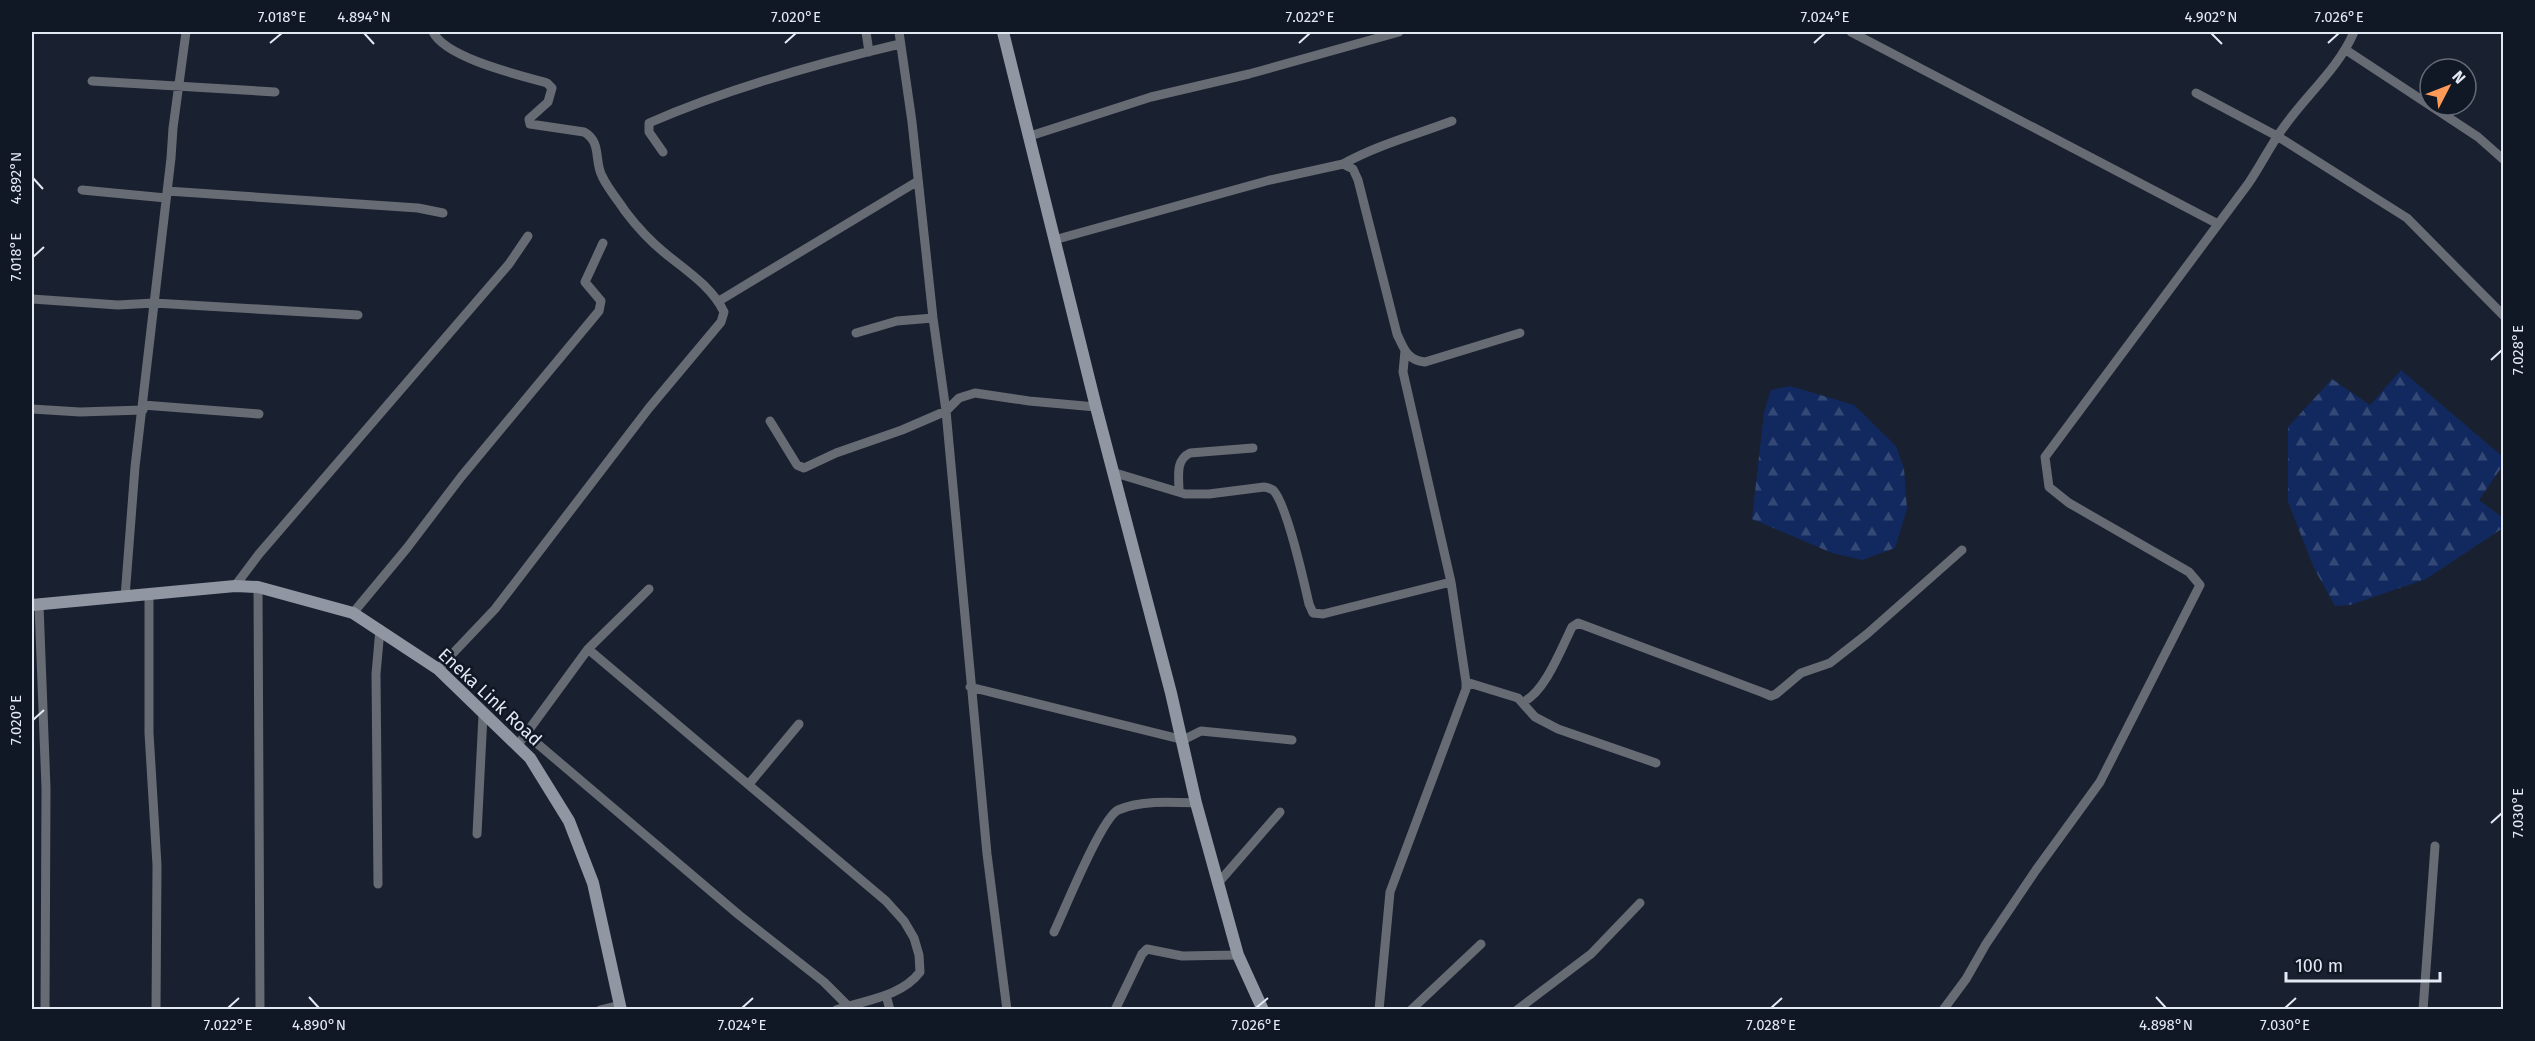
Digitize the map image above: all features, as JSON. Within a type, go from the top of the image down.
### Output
[{"type":"street","points":[[125,597],[135,467],[186,32]]},
{"type":"street","points":[[433,32],[437,39],[446,45],[489,66],[547,83],[552,88],[550,99],[529,119],[530,124],[584,132],[591,136],[596,144],[602,176],[628,215],[642,232],[692,274],[719,301],[724,312],[721,322],[649,408],[495,609],[438,669]]},
{"type":"street","points":[[866,32],[869,52]]},
{"type":"street","points":[[898,32],[946,411],[987,854],[1007,1010]]},
{"type":"street","points":[[1003,32],[1112,472],[1171,693],[1196,803],[1238,954],[1263,1010]]},
{"type":"street","points":[[1030,136],[1151,97],[1249,74],[1399,32]]},
{"type":"street","points":[[1851,32],[2218,224]]},
{"type":"street","points":[[1943,1010],[1966,980],[1986,944],[2030,878],[2100,782],[2200,585],[2189,572],[2069,503],[2049,487],[2045,457],[2269,154],[2277,136],[2346,50],[2354,32]]},
{"type":"street","points":[[663,152],[649,132],[649,123],[675,111],[769,80],[900,44]]},
{"type":"street","points":[[2346,50],[2478,136],[2504,160]]},
{"type":"street","points":[[92,81],[275,92]]},
{"type":"street","points":[[2196,93],[2277,136],[2408,218],[2504,316]]},
{"type":"street","points":[[1054,240],[1270,180],[1343,164],[1370,149],[1411,137],[1452,121]]},
{"type":"street","points":[[1343,164],[1353,169],[1358,180],[1397,334],[1405,351],[1414,361],[1425,362],[1520,333]]},
{"type":"street","points":[[719,301],[918,181]]},
{"type":"street","points":[[82,190],[418,208],[443,213]]},
{"type":"street","points":[[236,586],[259,554],[509,264],[528,236]]},
{"type":"street","points":[[353,613],[407,548],[460,477],[599,311],[601,301],[585,282],[603,243]]},
{"type":"street","points":[[32,299],[118,305],[154,303],[358,315]]},
{"type":"street","points":[[856,333],[897,321],[933,318]]},
{"type":"street","points":[[1379,1010],[1389,892],[1466,689],[1451,582],[1403,372],[1405,351]]},
{"type":"street","points":[[770,421],[797,465],[804,468],[836,453],[902,430],[946,411],[958,398],[975,393],[1096,407]]},
{"type":"street","points":[[32,409],[80,412],[143,407],[260,414]]},
{"type":"street","points":[[1179,492],[1179,464],[1184,456],[1190,453],[1253,448]]},
{"type":"street","points":[[1112,472],[1179,492],[1209,494],[1264,487],[1272,489],[1294,542],[1313,613],[1323,614],[1451,582]]},
{"type":"street","points":[[1523,702],[1530,699],[1539,689],[1572,627],[1578,623],[1772,696],[1802,673],[1824,666],[1839,656],[1962,550]]},
{"type":"street","name":"Eneka Link Road","points":[[35,605],[236,586],[258,587],[353,613],[380,629],[438,669],[530,758],[569,821],[593,883],[621,1007]]},
{"type":"street","points":[[258,587],[260,1010]]},
{"type":"street","points":[[517,746],[588,649],[649,589]]},
{"type":"street","points":[[149,596],[148,733],[157,865],[156,1010]]},
{"type":"street","points":[[35,605],[46,788],[45,1010]]},
{"type":"street","points":[[378,884],[376,674],[380,629]]},
{"type":"street","points":[[588,649],[886,901],[904,921],[914,938],[919,955],[920,972],[913,982],[886,995],[836,1010]]},
{"type":"street","points":[[1466,682],[1523,702],[1535,717],[1549,725],[1656,763]]},
{"type":"street","points":[[970,687],[1180,740],[1201,731],[1292,740]]},
{"type":"street","points":[[477,834],[483,715]]},
{"type":"street","points":[[749,784],[799,724]]},
{"type":"street","points":[[526,734],[739,915],[824,982],[848,1006]]},
{"type":"street","points":[[1054,932],[1102,831],[1113,814],[1124,808],[1159,802],[1196,803]]},
{"type":"street","points":[[1219,882],[1280,812]]},
{"type":"street","points":[[2423,1010],[2435,846]]},
{"type":"street","points":[[1517,1010],[1591,954],[1640,903]]},
{"type":"street","points":[[1411,1010],[1481,944]]},
{"type":"street","points":[[1116,1010],[1142,954],[1147,949],[1182,956],[1238,954]]},
{"type":"street","points":[[886,995],[890,1010]]},
{"type":"street","points":[[600,1010],[621,1007]]},
{"type":"green space","points":[[2401,370],[2503,457],[2503,465],[2479,500],[2503,518],[2503,528],[2426,579],[2350,605],[2335,606],[2314,568],[2288,502],[2288,427],[2332,379],[2370,405]]},
{"type":"green space","points":[[1790,386],[1854,405],[1896,446],[1904,469],[1907,509],[1895,548],[1862,560],[1832,553],[1752,519],[1764,412],[1771,390]]}]
